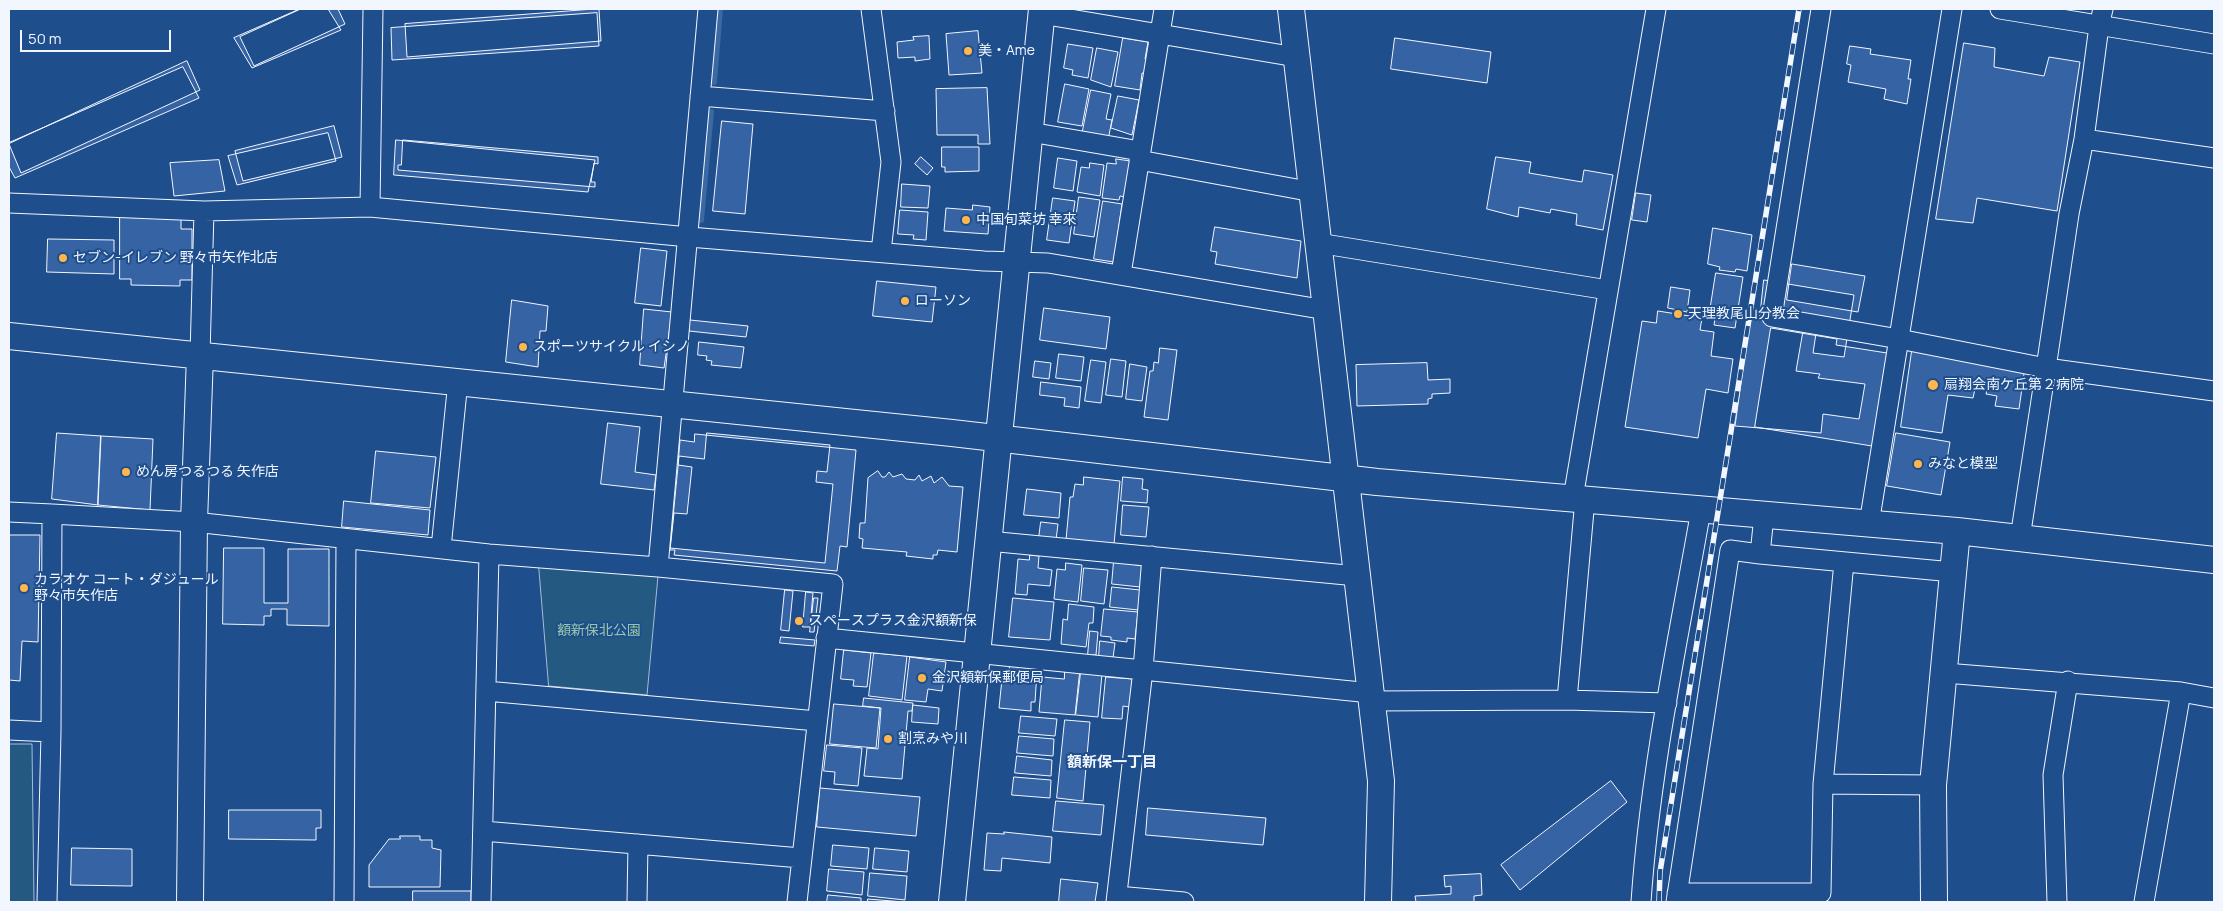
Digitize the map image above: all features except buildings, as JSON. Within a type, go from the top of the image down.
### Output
[{"type":"street","points":[[370,207],[373,9]]},
{"type":"street","points":[[658,567],[708,9]]},
{"type":"street","points":[[871,9],[891,162],[881,252]]},
{"type":"street","points":[[1121,274],[1164,9]]},
{"type":"street","points":[[1291,9],[1381,781],[1378,902]]},
{"type":"street","points":[[1567,700],[1579,499],[1608,290],[1656,9]]},
{"type":"street","points":[[1821,9],[1772,317],[1899,338],[2046,368],[2214,391]]},
{"type":"street","points":[[1869,524],[1952,9]]},
{"type":"street","points":[[2000,9],[2101,17],[2214,44]]},
{"type":"street","points":[[952,902],[1042,11],[1160,34],[1296,57]]},
{"type":"street","points":[[2020,538],[2069,214],[2084,139],[2101,17]]},
{"type":"street","points":[[700,96],[885,111]]},
{"type":"street","points":[[1030,132],[1313,192]]},
{"type":"street","points":[[2084,139],[2214,158]]},
{"type":"street","points":[[9,203],[204,211],[370,207],[689,237],[1048,263],[1326,310]]},
{"type":"street","points":[[190,902],[194,522],[204,211]]},
{"type":"street","points":[[1318,242],[1608,290]]},
{"type":"street","points":[[9,336],[998,438],[1345,479],[1957,531],[2214,560]]},
{"type":"street","points":[[441,548],[458,381]]},
{"type":"street","points":[[1640,902],[1644,850],[1667,703],[1701,510]]},
{"type":"street","points":[[9,512],[194,522],[489,554],[658,567],[833,584],[797,902]]},
{"type":"street","points":[[47,902],[51,732],[52,514]]},
{"type":"street","points":[[1760,554],[1764,516]]},
{"type":"street","points":[[1934,902],[1933,785],[1957,531]]},
{"type":"street","points":[[344,902],[346,539]]},
{"type":"street","points":[[988,541],[1357,576]]},
{"type":"street","points":[[1844,562],[1823,784],[1821,898],[1677,898],[1730,550],[1953,572]]},
{"type":"street","points":[[481,902],[489,554]]},
{"type":"street","points":[[1152,556],[1143,670],[1117,899],[1184,902]]},
{"type":"street","points":[[826,638],[1143,670],[1371,697],[1667,703]]},
{"type":"street","points":[[1944,673],[2068,681],[2181,692],[2214,698]]},
{"type":"street","points":[[2057,902],[2053,775],[2068,681]]},
{"type":"street","points":[[486,691],[817,721]]},
{"type":"street","points":[[2144,902],[2181,692]]},
{"type":"street","points":[[9,730],[51,732]]},
{"type":"street","points":[[1823,784],[1933,785]]},
{"type":"street","points":[[483,831],[802,858]]},
{"type":"street","points":[[638,844],[638,902]]},
{"type":"green space","name":"額新保北公園","points":[[539,566],[658,576],[647,695],[549,686]]},
{"type":"green space","points":[[9,744],[32,744],[34,902],[9,902]]},
{"type":"waterway","points":[[714,82],[720,9]]},
{"type":"waterway","points":[[701,220],[711,112]]},
{"type":"railway","points":[[1659,902],[1660,872],[1799,9]]},
{"type":"place","name":"美・Ame","points":[[968,51]]},
{"type":"place","name":"中国旬菜坊 幸來","points":[[966,220]]},
{"type":"place","name":"セブン-イレブン 野々市矢作北店","points":[[63,258]]},
{"type":"place","name":"ローソン","points":[[905,301]]},
{"type":"place","name":"天理教尾山分教会","points":[[1678,314]]},
{"type":"place","name":"スポーツサイクル イシノ","points":[[523,347]]},
{"type":"place","name":"扇翔会南ケ丘第２病院","points":[[1933,385]]},
{"type":"place","name":"みなと模型","points":[[1918,464]]},
{"type":"place","name":"めん房つるつる 矢作店","points":[[126,472]]},
{"type":"place","name":"カラオケ コート・ダジュール 野々市矢作店","points":[[24,588]]},
{"type":"place","name":"スペースプラス金沢額新保","points":[[799,621]]},
{"type":"place","name":"金沢額新保郵便局","points":[[922,678]]},
{"type":"place","name":"割烹みや川","points":[[888,739]]},
{"type":"district","name":"額新保一丁目","points":[[1112,763]]}]
